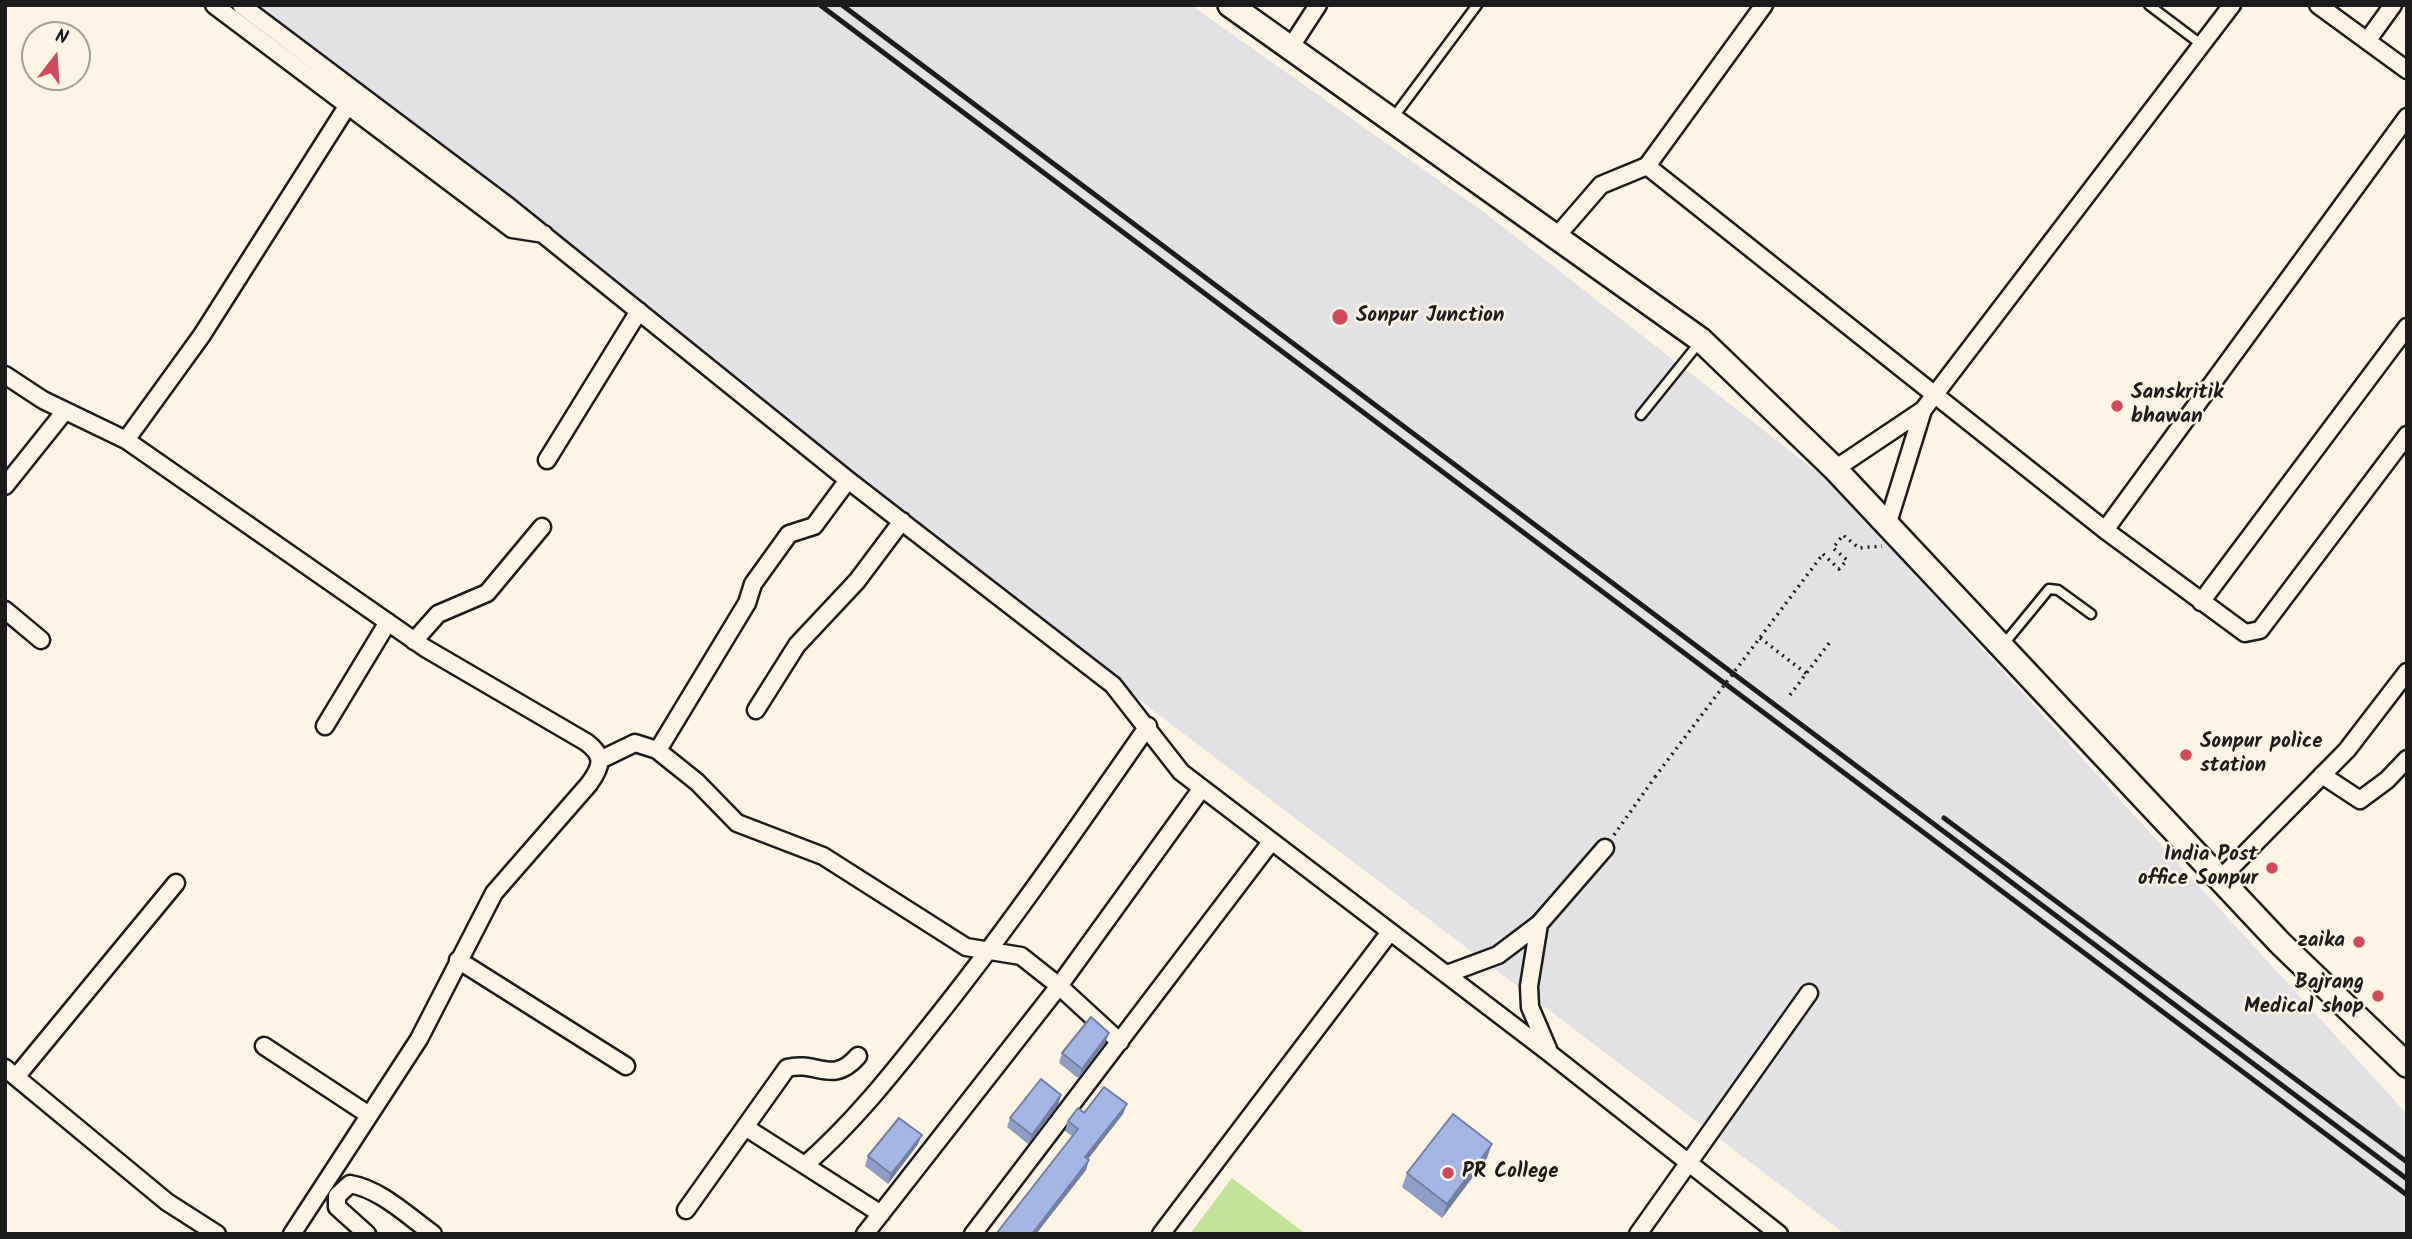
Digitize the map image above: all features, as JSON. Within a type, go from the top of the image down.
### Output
[{"type":"main road","points":[[1230,5],[1701,340],[1835,468],[2289,952],[2407,1065]]},
{"type":"street","points":[[214,5],[512,229],[544,234]]},
{"type":"street","points":[[241,5],[544,234],[848,480],[1113,685],[1148,726],[1174,764],[1202,788],[1548,1052],[1779,1234]]},
{"type":"street","points":[[1290,48],[1318,5]]},
{"type":"street","points":[[1556,237],[1601,186],[1647,166],[1764,5]]},
{"type":"street","points":[[1835,468],[1923,410],[2232,5]]},
{"type":"street","points":[[2318,5],[2407,70]]},
{"type":"street","points":[[2367,41],[2393,5]]},
{"type":"street","points":[[126,440],[216,313],[348,105]]},
{"type":"street","points":[[2105,530],[2407,117]]},
{"type":"street","points":[[1647,166],[2105,530],[2237,630],[2253,634],[2260,631],[2407,435]]},
{"type":"street","points":[[547,460],[639,311]]},
{"type":"street","points":[[2201,602],[2407,327]]},
{"type":"street","points":[[5,375],[65,411],[126,440],[414,641],[586,742],[598,750],[602,759],[599,771],[589,784],[494,893],[419,1039],[292,1234]]},
{"type":"street","points":[[1887,526],[1923,410]]},
{"type":"street","points":[[5,486],[65,411]]},
{"type":"street","points":[[657,750],[747,603],[757,578],[789,534],[814,527],[848,480]]},
{"type":"street","points":[[757,710],[797,645],[857,581],[901,521]]},
{"type":"street","points":[[414,641],[438,614],[487,593],[542,527]]},
{"type":"street","points":[[5,610],[41,640]]},
{"type":"street","points":[[325,726],[388,622]]},
{"type":"street","points":[[2220,879],[2350,746],[2407,672]]},
{"type":"street","points":[[805,1165],[830,1144],[891,1075],[990,951],[1148,726]]},
{"type":"street","points":[[602,759],[635,743],[657,750],[697,782],[737,823],[823,856],[966,947],[1021,956],[1059,986],[1120,1042]]},
{"type":"street","points":[[2322,775],[2360,800],[2387,780],[2407,759]]},
{"type":"street","points":[[865,1234],[1059,986],[1202,788]]},
{"type":"street","points":[[974,1234],[1271,842]]},
{"type":"street","points":[[1447,974],[1497,955],[1539,924],[1605,848]]},
{"type":"street","points":[[176,883],[11,1072],[167,1202],[217,1234]]},
{"type":"street","points":[[1539,924],[1528,986],[1530,1007],[1548,1052]]},
{"type":"street","points":[[1167,1231],[1390,932]]},
{"type":"street","points":[[458,960],[626,1066]]},
{"type":"street","points":[[1638,1234],[1809,993]]},
{"type":"street","points":[[264,1046],[369,1115]]},
{"type":"street","points":[[686,1210],[788,1068],[838,1071],[847,1069],[858,1056]]},
{"type":"street","points":[[745,1127],[881,1214]]},
{"type":"street","points":[[367,1234],[337,1207],[337,1196],[350,1184],[363,1186],[433,1234]]},
{"type":"lane","points":[[1391,120],[1477,5]]},
{"type":"lane","points":[[2149,5],[2202,45]]},
{"type":"lane","points":[[1641,415],[1701,340]]},
{"type":"lane","points":[[2001,648],[2049,589],[2058,590],[2091,614]]},
{"type":"path","points":[[1605,848],[1823,554],[1839,569],[1847,560],[1833,548],[1843,536],[1859,548]]},
{"type":"path","points":[[1760,638],[1807,674]]},
{"type":"path","points":[[1790,695],[1830,642]]},
{"type":"shaded area","points":[[232,5],[1191,5],[1485,213],[1830,482],[2407,1114],[2407,1234],[1845,1234],[1147,706]]},
{"type":"green space","points":[[1232,1178],[1306,1234],[1190,1234]]},
{"type":"building","points":[[1091,1017],[1109,1033],[1082,1069],[1062,1053]]},
{"type":"building","points":[[1041,1079],[1061,1095],[1032,1135],[1010,1118]]},
{"type":"building","points":[[1104,1087],[1127,1104],[1085,1157],[1089,1160],[1032,1234],[996,1234],[1078,1129],[1068,1121],[1078,1108],[1084,1113]]},
{"type":"building","points":[[1453,1114],[1492,1144],[1447,1204],[1407,1173]]},
{"type":"building","points":[[899,1118],[922,1135],[891,1174],[868,1156]]},
{"type":"railway","points":[[820,5],[2407,1195]]},
{"type":"railway","points":[[842,5],[2407,1179]]},
{"type":"railway","points":[[1944,818],[2407,1162]]},
{"type":"place","name":"Sonpur Junction","points":[[1340,317]]},
{"type":"place","name":"Sanskritik bhawan","points":[[2117,406]]},
{"type":"place","name":"Sonpur police station","points":[[2186,755]]},
{"type":"place","name":"India Post office Sonpur","points":[[2272,868]]},
{"type":"place","name":"zaika","points":[[2359,942]]},
{"type":"place","name":"Bajrang Medical shop","points":[[2378,996]]},
{"type":"place","name":"PR College","points":[[1448,1173]]}]
